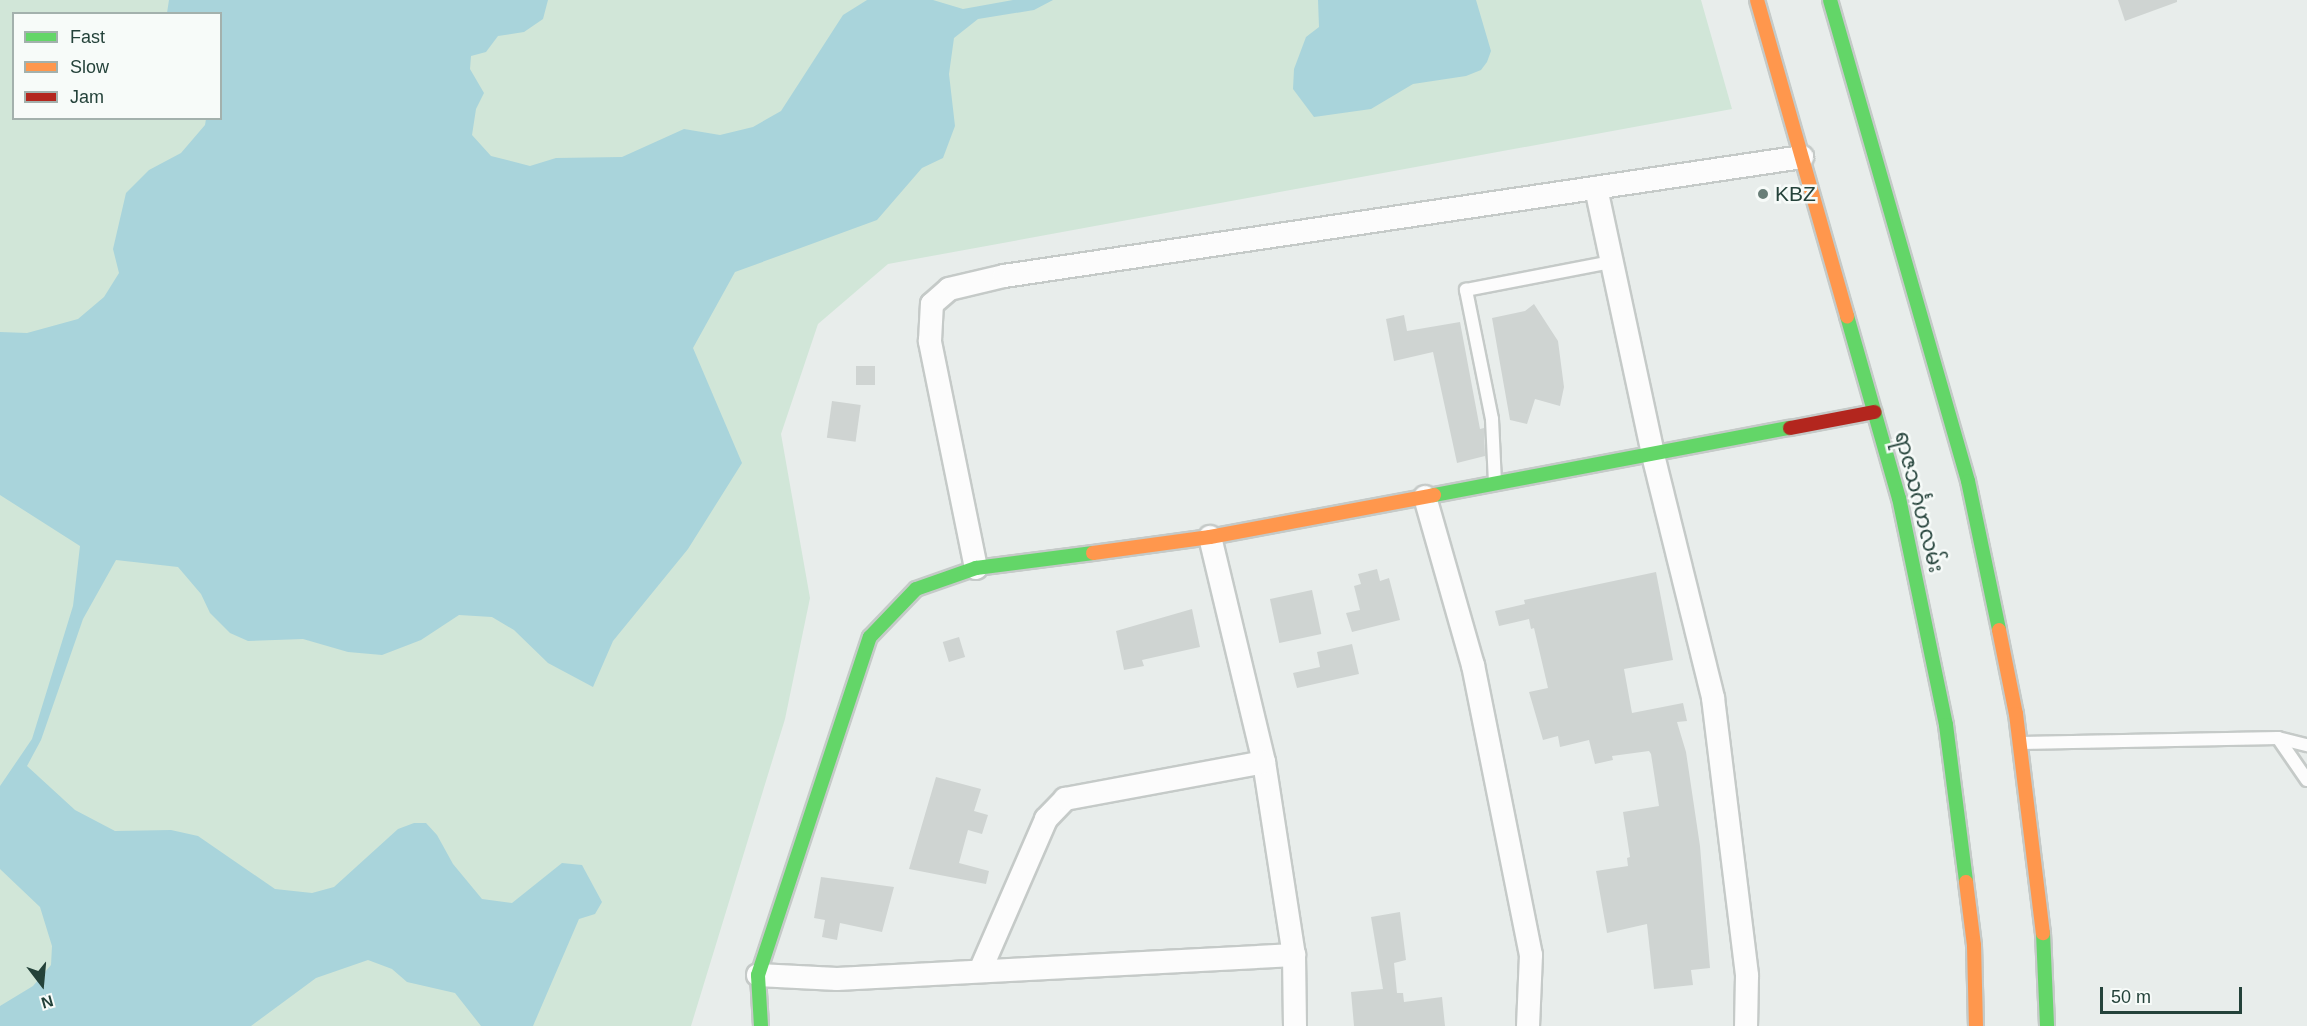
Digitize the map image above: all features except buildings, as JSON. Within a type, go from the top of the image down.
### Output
[{"type":"main road","name":"ရာဇသင်္ဂဟလမ်း","points":[[1757,0],[1899,498],[1946,725],[1974,945],[1976,1026]]},
{"type":"main road","points":[[1830,0],[1968,482],[2020,743],[2044,939],[2047,1026]]},
{"type":"main road","points":[[761,1026],[758,975],[870,637],[916,589],[976,568],[1210,537],[1875,412]]},
{"type":"street","points":[[976,568],[930,340],[932,304],[949,288],[1004,276],[1802,157]]},
{"type":"street","points":[[1596,188],[1653,455],[1713,698],[1746,976],[1746,1026]]},
{"type":"street","points":[[1425,497],[1473,665],[1531,955],[1528,1026]]},
{"type":"street","points":[[1210,537],[1264,762],[1294,955],[1295,1026]]},
{"type":"street","points":[[980,970],[1046,819],[1065,799],[1264,762]]},
{"type":"street","points":[[758,975],[837,979],[1294,955]]},
{"type":"lane","points":[[1495,484],[1492,419],[1466,290],[1612,262]]},
{"type":"lane","points":[[2020,743],[2278,738],[2307,745]]},
{"type":"lane","points":[[2278,738],[2307,780]]},
{"type":"green space","points":[[0,0],[1701,0],[1732,109],[888,264],[818,324],[781,434],[810,598],[785,719],[691,1026],[0,1026]]},
{"type":"water","points":[[169,0],[548,0],[543,19],[524,32],[498,36],[486,52],[471,56],[470,69],[484,93],[476,109],[472,135],[491,156],[530,166],[556,158],[622,157],[684,129],[720,135],[753,127],[781,111],[843,15],[867,0],[933,0],[963,9],[1013,0],[1053,0],[1034,10],[978,19],[954,38],[949,74],[955,126],[943,158],[922,168],[877,220],[735,272],[693,348],[742,463],[688,549],[613,641],[593,687],[548,663],[514,630],[492,617],[459,615],[421,640],[382,655],[348,652],[303,639],[248,641],[230,633],[210,613],[201,594],[178,567],[116,560],[83,619],[41,740],[27,766],[75,810],[115,831],[171,830],[198,836],[275,889],[312,893],[334,887],[398,829],[414,823],[426,823],[437,835],[453,864],[482,899],[512,903],[562,863],[582,865],[602,902],[595,914],[579,919],[533,1026],[481,1026],[455,993],[407,982],[392,969],[368,960],[316,978],[251,1026],[0,1026],[0,1006],[33,986],[51,965],[52,946],[40,907],[0,869],[0,786],[32,739],[73,606],[80,546],[0,495],[0,332],[27,333],[78,319],[104,297],[119,273],[113,249],[126,193],[149,170],[181,153],[205,125],[206,120],[222,120],[222,12],[167,12]]},
{"type":"water","points":[[1318,0],[1476,0],[1491,51],[1481,70],[1466,76],[1413,84],[1371,109],[1314,117],[1293,89],[1294,69],[1306,37],[1319,27]]},
{"type":"traffic: fast","points":[[1830,0],[1968,481],[1999,630]]},
{"type":"traffic: fast","points":[[1847,316],[1899,498],[1946,725],[1966,882]]},
{"type":"traffic: fast","points":[[1434,495],[1790,428]]},
{"type":"traffic: fast","points":[[761,1026],[758,975],[870,637],[916,589],[976,568],[1093,553]]},
{"type":"traffic: fast","points":[[2043,933],[2047,1026]]},
{"type":"traffic: slow","points":[[1757,0],[1847,316]]},
{"type":"traffic: slow","points":[[1093,553],[1210,537],[1434,495]]},
{"type":"traffic: slow","points":[[1999,630],[2016,714],[2043,933]]},
{"type":"traffic: slow","points":[[1966,882],[1974,945],[1976,1026]]},
{"type":"traffic: jam","points":[[1790,428],[1875,412]]},
{"type":"place","name":"KBZ","points":[[1763,194]]}]
